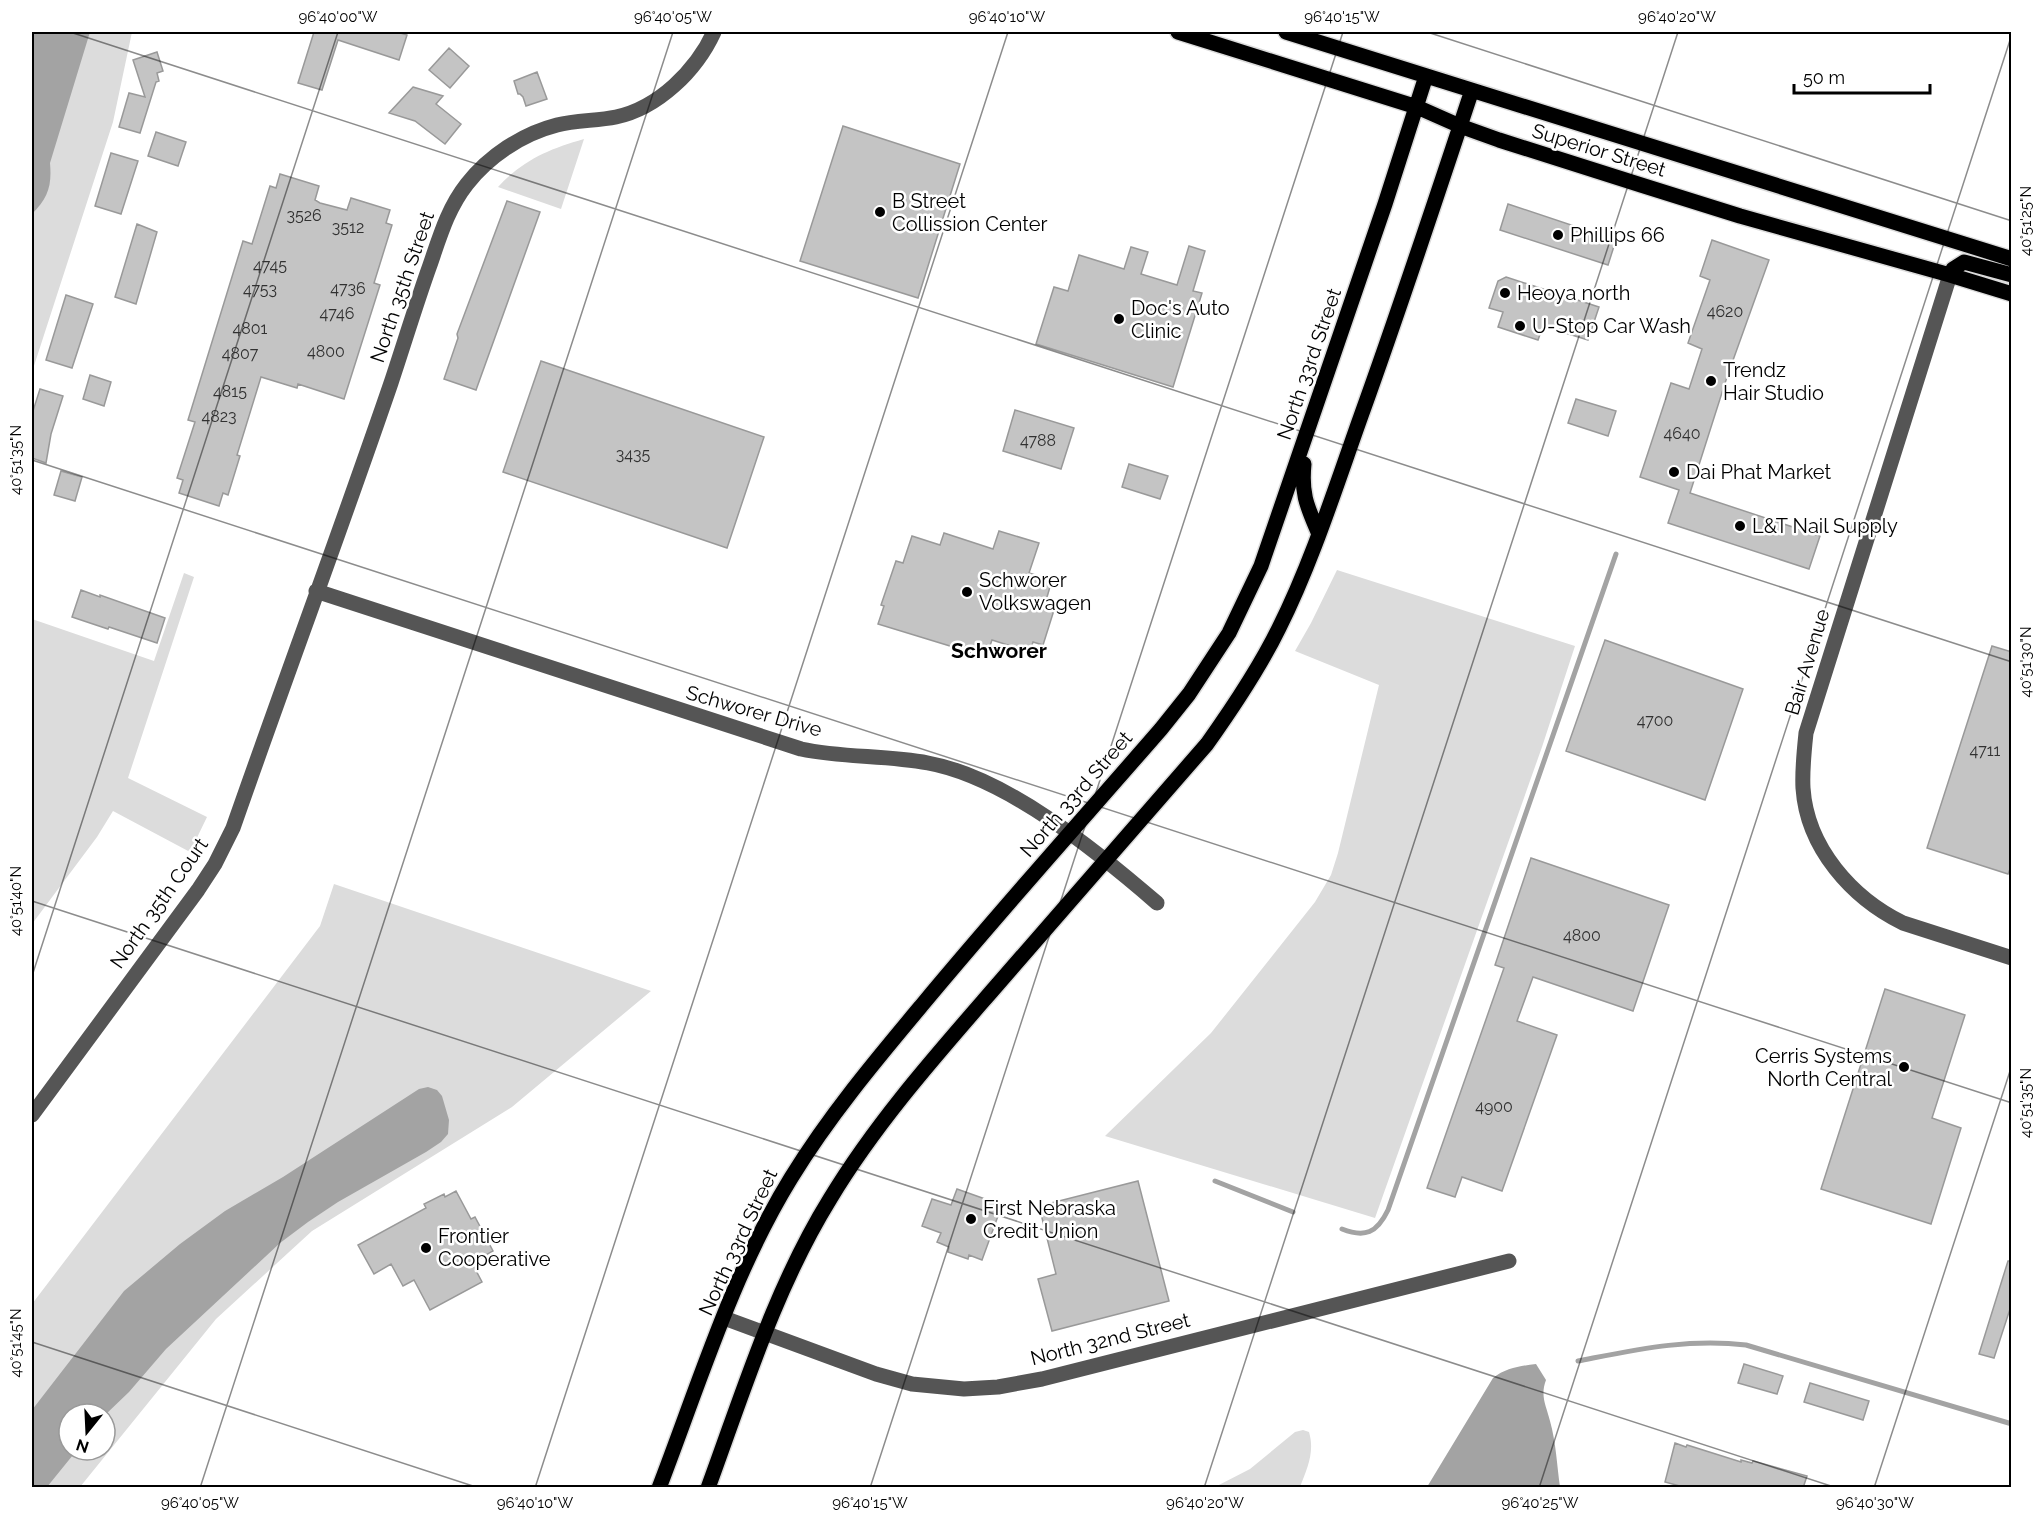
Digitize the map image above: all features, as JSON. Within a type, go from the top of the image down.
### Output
[{"type":"main road","name":"Superior Street","points":[[1178,32],[1417,107],[1460,126],[1740,216],[2012,294]]},
{"type":"main road","name":"Superior Street","points":[[1286,32],[2012,258]]},
{"type":"main road","name":"North 33rd Street","points":[[659,1488],[741,1275],[774,1207],[815,1140],[880,1056],[1068,833],[1190,694],[1229,633],[1262,566],[1426,76]]},
{"type":"main road","points":[[708,1488],[790,1273],[808,1236],[863,1149],[958,1031],[1208,744],[1235,704],[1280,627],[1318,532],[1395,322],[1472,90]]},
{"type":"main road","points":[[1950,275],[1953,269],[1964,262],[2012,275]]},
{"type":"main road","points":[[1308,432],[1302,484],[1305,502],[1318,532]]},
{"type":"street","name":"North 35th Street","points":[[316,591],[439,239],[454,203],[463,189],[499,153],[521,139],[559,124],[616,117],[652,103],[687,71],[708,44],[714,32]]},
{"type":"street","name":"Bair Avenue","points":[[1950,275],[1806,733],[1802,763],[1803,791],[1809,820],[1817,840],[1836,870],[1863,899],[1903,923],[2012,958]]},
{"type":"street","name":"Schworer Drive","points":[[316,591],[801,749],[841,756],[930,763],[957,771],[999,789],[1068,833],[1157,903]]},
{"type":"street","name":"North 35th Court","points":[[32,1115],[198,891],[215,864],[233,828],[316,591]]},
{"type":"street","name":"North 32nd Street","points":[[724,1318],[876,1374],[912,1384],[964,1389],[998,1387],[1042,1379],[1509,1261]]},
{"type":"shaded area","points":[[32,32],[132,32],[113,122],[32,372]]},
{"type":"shaded area","points":[[33,32],[90,32],[50,163],[48,191],[42,203],[32,214]]},
{"type":"shaded area","points":[[584,139],[561,209],[498,187],[517,170],[537,157]]},
{"type":"shaded area","points":[[1337,570],[1575,646],[1542,747],[1375,1218],[1105,1136],[1211,1033],[1315,902],[1331,875],[1379,685],[1295,651]]},
{"type":"shaded area","points":[[184,573],[194,577],[128,778],[207,817],[190,852],[113,811],[97,837],[32,924],[32,619],[154,661]]},
{"type":"shaded area","points":[[334,884],[651,991],[512,1107],[312,1231],[216,1319],[117,1441],[117,1402],[57,1402],[57,1462],[100,1462],[80,1487],[32,1487],[32,1304],[320,926]]},
{"type":"shaded area","points":[[428,1087],[437,1090],[442,1096],[449,1120],[448,1134],[441,1142],[338,1202],[280,1243],[166,1349],[117,1404],[57,1402],[57,1462],[67,1462],[47,1487],[32,1487],[32,1410],[124,1291],[180,1244],[225,1211],[283,1177],[419,1089]]},
{"type":"shaded area","points":[[1536,1364],[1546,1380],[1545,1405],[1554,1437],[1560,1487],[1427,1487],[1493,1378],[1508,1370]]},
{"type":"shaded area","points":[[1303,1430],[1309,1432],[1311,1446],[1300,1487],[1215,1487],[1250,1469],[1295,1432]]},
{"type":"building","points":[[314,32],[397,32],[407,35],[399,60],[338,40],[322,90],[298,83]]},
{"type":"building","points":[[449,48],[469,66],[450,88],[429,70]]},
{"type":"building","points":[[157,52],[163,71],[157,73],[159,81],[156,82],[140,133],[119,127],[129,93],[145,97],[133,60]]},
{"type":"building","points":[[537,72],[547,99],[526,106],[523,97],[518,94],[514,81]]},
{"type":"building","points":[[413,87],[443,96],[436,104],[461,124],[445,144],[415,121],[389,113]]},
{"type":"building","name":"B Street Collission Center","points":[[843,126],[960,164],[918,298],[800,261]]},
{"type":"building","points":[[156,132],[186,142],[178,166],[148,156]]},
{"type":"building","points":[[111,153],[138,161],[121,214],[95,206]]},
{"type":"building","points":[[280,174],[319,186],[315,200],[320,203],[347,210],[351,198],[390,210],[386,223],[392,225],[374,283],[380,285],[344,399],[298,384],[297,388],[261,377],[237,455],[240,456],[228,495],[223,493],[219,506],[179,493],[183,480],[177,478],[195,422],[188,420],[243,241],[252,244],[270,186],[276,188]]},
{"type":"building","points":[[507,201],[540,212],[476,390],[444,379],[458,338],[457,334]]},
{"type":"building","name":"Phillips 66","points":[[1508,204],[1616,240],[1608,265],[1500,230]]},
{"type":"building","points":[[137,224],[157,232],[136,304],[115,297]]},
{"type":"building","points":[[1712,240],[1769,260],[1727,377],[1690,493],[1820,536],[1809,569],[1668,523],[1679,490],[1640,477],[1671,383],[1689,389],[1702,349],[1688,343],[1710,280],[1700,276]]},
{"type":"building","name":"Doc's Auto Clinic","points":[[1189,246],[1205,251],[1193,291],[1202,293],[1173,387],[1036,344],[1054,287],[1068,291],[1079,255],[1124,269],[1131,247],[1148,252],[1141,274],[1177,285]]},
{"type":"building","points":[[1506,277],[1599,307],[1588,340],[1543,326],[1538,340],[1498,327],[1503,312],[1489,308],[1498,281]]},
{"type":"building","points":[[66,295],[93,304],[72,368],[46,360]]},
{"type":"building","points":[[541,361],[764,437],[727,548],[503,472]]},
{"type":"building","points":[[90,375],[111,382],[104,406],[83,399]]},
{"type":"building","points":[[40,389],[63,396],[51,434],[46,463],[32,458],[32,414]]},
{"type":"building","points":[[1576,399],[1616,411],[1608,436],[1568,423]]},
{"type":"building","points":[[1015,410],[1074,428],[1061,469],[1003,451]]},
{"type":"building","points":[[1129,464],[1168,476],[1160,499],[1122,487]]},
{"type":"building","points":[[61,471],[82,477],[75,501],[54,495]]},
{"type":"building","name":"Schworer Volkswagen","points":[[999,531],[1039,543],[1029,573],[1052,580],[1045,604],[1055,607],[1043,645],[1033,642],[1030,652],[992,640],[986,657],[878,624],[884,606],[881,605],[896,561],[903,563],[912,536],[940,545],[944,533],[993,549]]},
{"type":"building","points":[[81,590],[165,618],[157,643],[72,617]]},
{"type":"building","points":[[1605,640],[1743,689],[1705,800],[1566,751]]},
{"type":"building","points":[[1992,646],[2012,652],[2012,864],[2008,874],[1927,848]]},
{"type":"building","points":[[1531,858],[1669,905],[1633,1011],[1533,977],[1517,1021],[1557,1035],[1502,1191],[1462,1177],[1455,1197],[1427,1188],[1504,968],[1495,965]]},
{"type":"building","name":"Cerris Systems North Central","points":[[1885,989],[1965,1015],[1932,1118],[1961,1128],[1931,1224],[1821,1189]]},
{"type":"building","points":[[1138,1181],[1169,1301],[1052,1331],[1038,1279],[1056,1274],[1039,1206]]},
{"type":"building","name":"First Nebraska Credit Union","points":[[957,1189],[1002,1205],[982,1260],[969,1255],[968,1259],[948,1252],[949,1247],[937,1242],[941,1233],[922,1226],[932,1199],[951,1205]]},
{"type":"building","name":"Frontier Cooperative","points":[[456,1191],[471,1219],[475,1217],[493,1251],[472,1263],[482,1282],[430,1310],[414,1280],[403,1286],[391,1264],[374,1274],[358,1245],[426,1208],[424,1204]]},
{"type":"building","points":[[2008,1261],[2012,1261],[2012,1303],[1994,1358],[1979,1354]]},
{"type":"building","points":[[1744,1364],[1783,1376],[1777,1394],[1738,1383]]},
{"type":"building","points":[[1810,1383],[1869,1401],[1863,1420],[1804,1402]]},
{"type":"building","points":[[1675,1443],[1741,1462],[1741,1460],[1752,1463],[1753,1461],[1807,1476],[1803,1488],[1687,1488],[1665,1482]]},
{"type":"waterway","points":[[1342,1229],[1357,1233],[1369,1232],[1379,1224],[1388,1210],[1616,554]]},
{"type":"waterway","points":[[1215,1181],[1293,1212]]},
{"type":"waterway","points":[[1578,1361],[1682,1344],[1746,1345],[2012,1424]]},
{"type":"place","name":"B Street Collission Center","points":[[880,212]]},
{"type":"place","name":"Phillips 66","points":[[1558,235]]},
{"type":"place","name":"Heoya north","points":[[1505,293]]},
{"type":"place","name":"Doc's Auto Clinic","points":[[1119,319]]},
{"type":"place","name":"U-Stop Car Wash","points":[[1520,326]]},
{"type":"place","name":"Trendz Hair Studio","points":[[1711,381]]},
{"type":"place","name":"Dai Phat Market","points":[[1674,472]]},
{"type":"place","name":"L&T Nail Supply","points":[[1740,526]]},
{"type":"place","name":"Schworer Volkswagen","points":[[967,592]]},
{"type":"place","name":"Cerris Systems North Central","points":[[1904,1067]]},
{"type":"place","name":"First Nebraska Credit Union","points":[[971,1219]]},
{"type":"place","name":"Frontier Cooperative","points":[[426,1248]]},
{"type":"district","name":"Schworer","points":[[999,650]]}]
